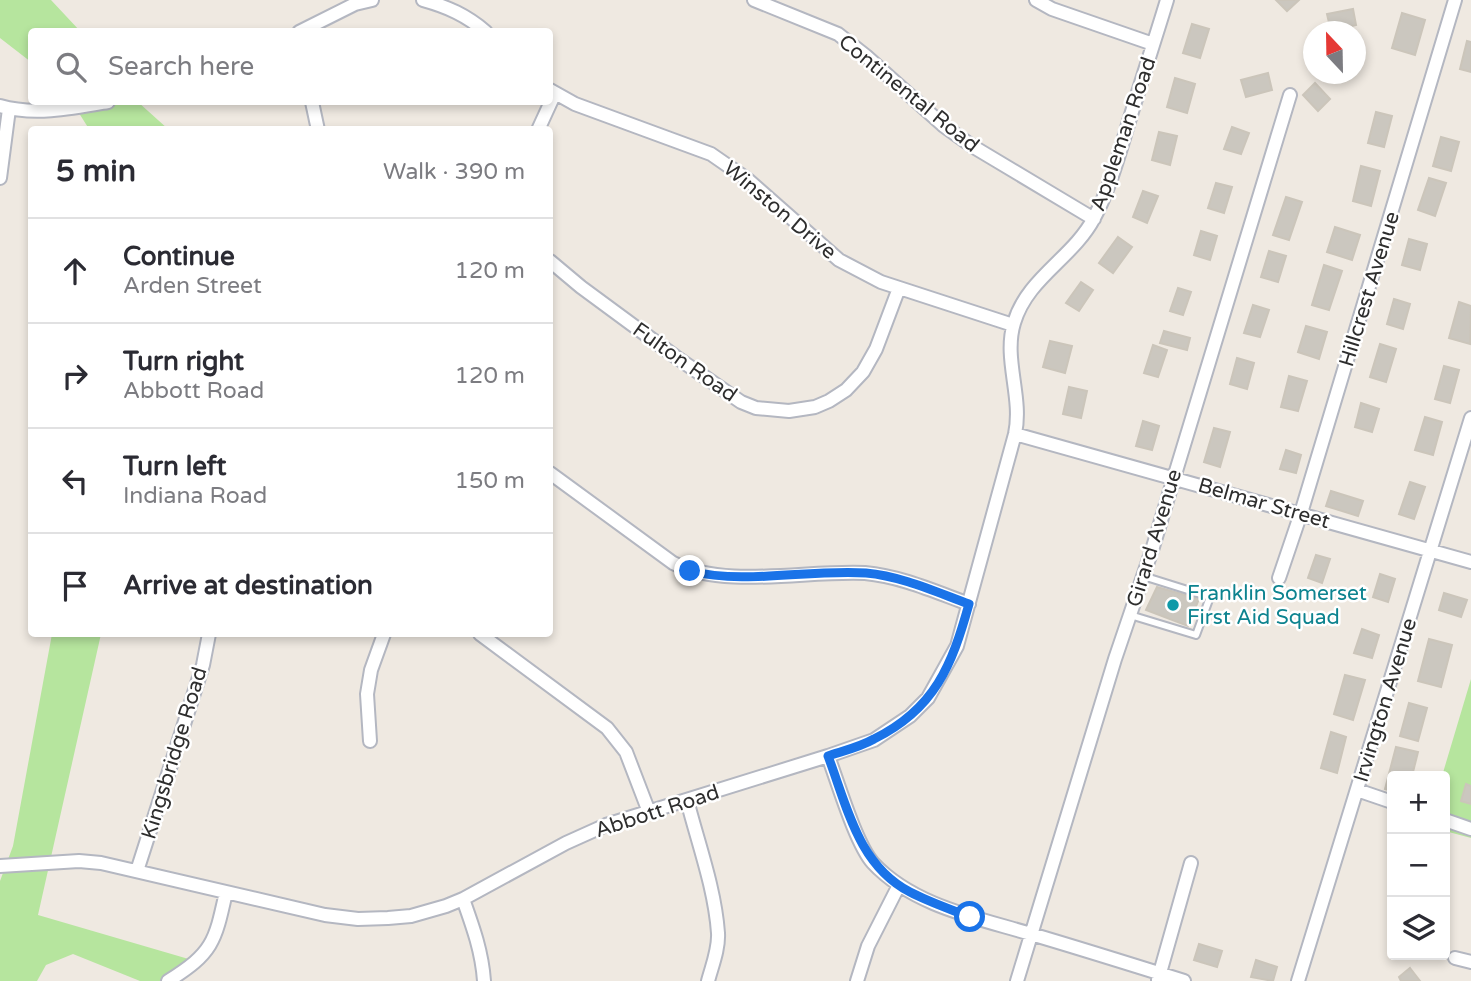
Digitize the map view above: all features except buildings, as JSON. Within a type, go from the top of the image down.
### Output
[{"type":"street","points":[[307,28],[355,4],[372,0]]},
{"type":"street","points":[[422,0],[466,15],[481,28]]},
{"type":"street","name":"Continental Road","points":[[754,0],[838,34],[866,55],[944,126],[972,146],[1094,219]]},
{"type":"street","points":[[1036,0],[1052,9],[1153,44]]},
{"type":"street","name":"Appleman Road","points":[[1013,325],[1027,295],[1094,219],[1113,174],[1167,0]]},
{"type":"street","name":"Hillcrest Avenue","points":[[1279,578],[1301,513],[1455,0]]},
{"type":"street","name":"Winston Drive","points":[[553,92],[575,104],[711,154],[747,179],[839,260],[881,282],[1013,325]]},
{"type":"street","name":"Girard Avenue","points":[[1017,981],[1290,95]]},
{"type":"street","points":[[0,178],[5,108],[62,110],[91,105]]},
{"type":"street","points":[[313,105],[317,126]]},
{"type":"street","points":[[539,126],[547,105]]},
{"type":"street","name":"Fulton Road","points":[[553,264],[665,350],[741,402],[756,408],[789,411],[815,407],[829,401],[846,390],[863,372],[876,349],[899,288]]},
{"type":"street","name":"Abbott Road","points":[[0,866],[79,861],[137,871],[325,915],[358,919],[411,916],[463,899],[566,843],[606,825],[874,740],[910,716],[928,698],[953,658],[1018,422],[1010,350],[1013,325]]},
{"type":"street","name":"Irvington Avenue","points":[[1298,981],[1471,418]]},
{"type":"street","name":"Belmar Street","points":[[1015,434],[1471,562]]},
{"type":"street","points":[[553,475],[673,563],[690,571],[717,575],[868,573],[906,582],[969,604]]},
{"type":"street","name":"Kingsbridge Road","points":[[137,871],[203,665],[208,637]]},
{"type":"street","points":[[370,741],[367,694],[371,670],[383,637]]},
{"type":"street","points":[[484,637],[607,728],[626,752],[649,812]]},
{"type":"street","points":[[828,756],[862,845],[872,862],[899,885],[970,917],[1032,934],[1159,977],[1184,981]]},
{"type":"street","points":[[1357,790],[1387,800]]},
{"type":"street","points":[[687,800],[713,900],[718,933],[708,981]]},
{"type":"street","points":[[1450,822],[1471,829]]},
{"type":"street","points":[[1159,977],[1191,863]]},
{"type":"street","points":[[858,981],[868,946],[899,885]]},
{"type":"street","points":[[168,981],[203,956],[210,947],[216,935],[226,892]]},
{"type":"street","points":[[463,899],[476,936],[484,981]]},
{"type":"street","points":[[1455,958],[1471,962]]},
{"type":"lane","points":[[1130,615],[1196,635],[1210,597],[1143,576]]},
{"type":"green space","points":[[0,0],[51,0],[77,28],[28,28],[28,60],[0,38]]},
{"type":"green space","points":[[74,105],[141,105],[165,126],[87,126]]},
{"type":"green space","points":[[51,637],[100,637],[38,915],[192,960],[161,981],[140,981],[73,954],[46,965],[37,981],[0,981],[0,881],[13,846]]},
{"type":"green space","points":[[1471,679],[1471,838],[1450,832],[1450,771],[1443,771]]},
{"type":"place","name":"Franklin Somerset First Aid Squad","points":[[1173,605]]},
{"type":"route","points":[[690,571],[705,575],[868,573],[906,582],[969,604],[953,658],[928,698],[910,716],[874,740],[828,756],[862,845],[872,862],[911,892],[970,917]]}]
